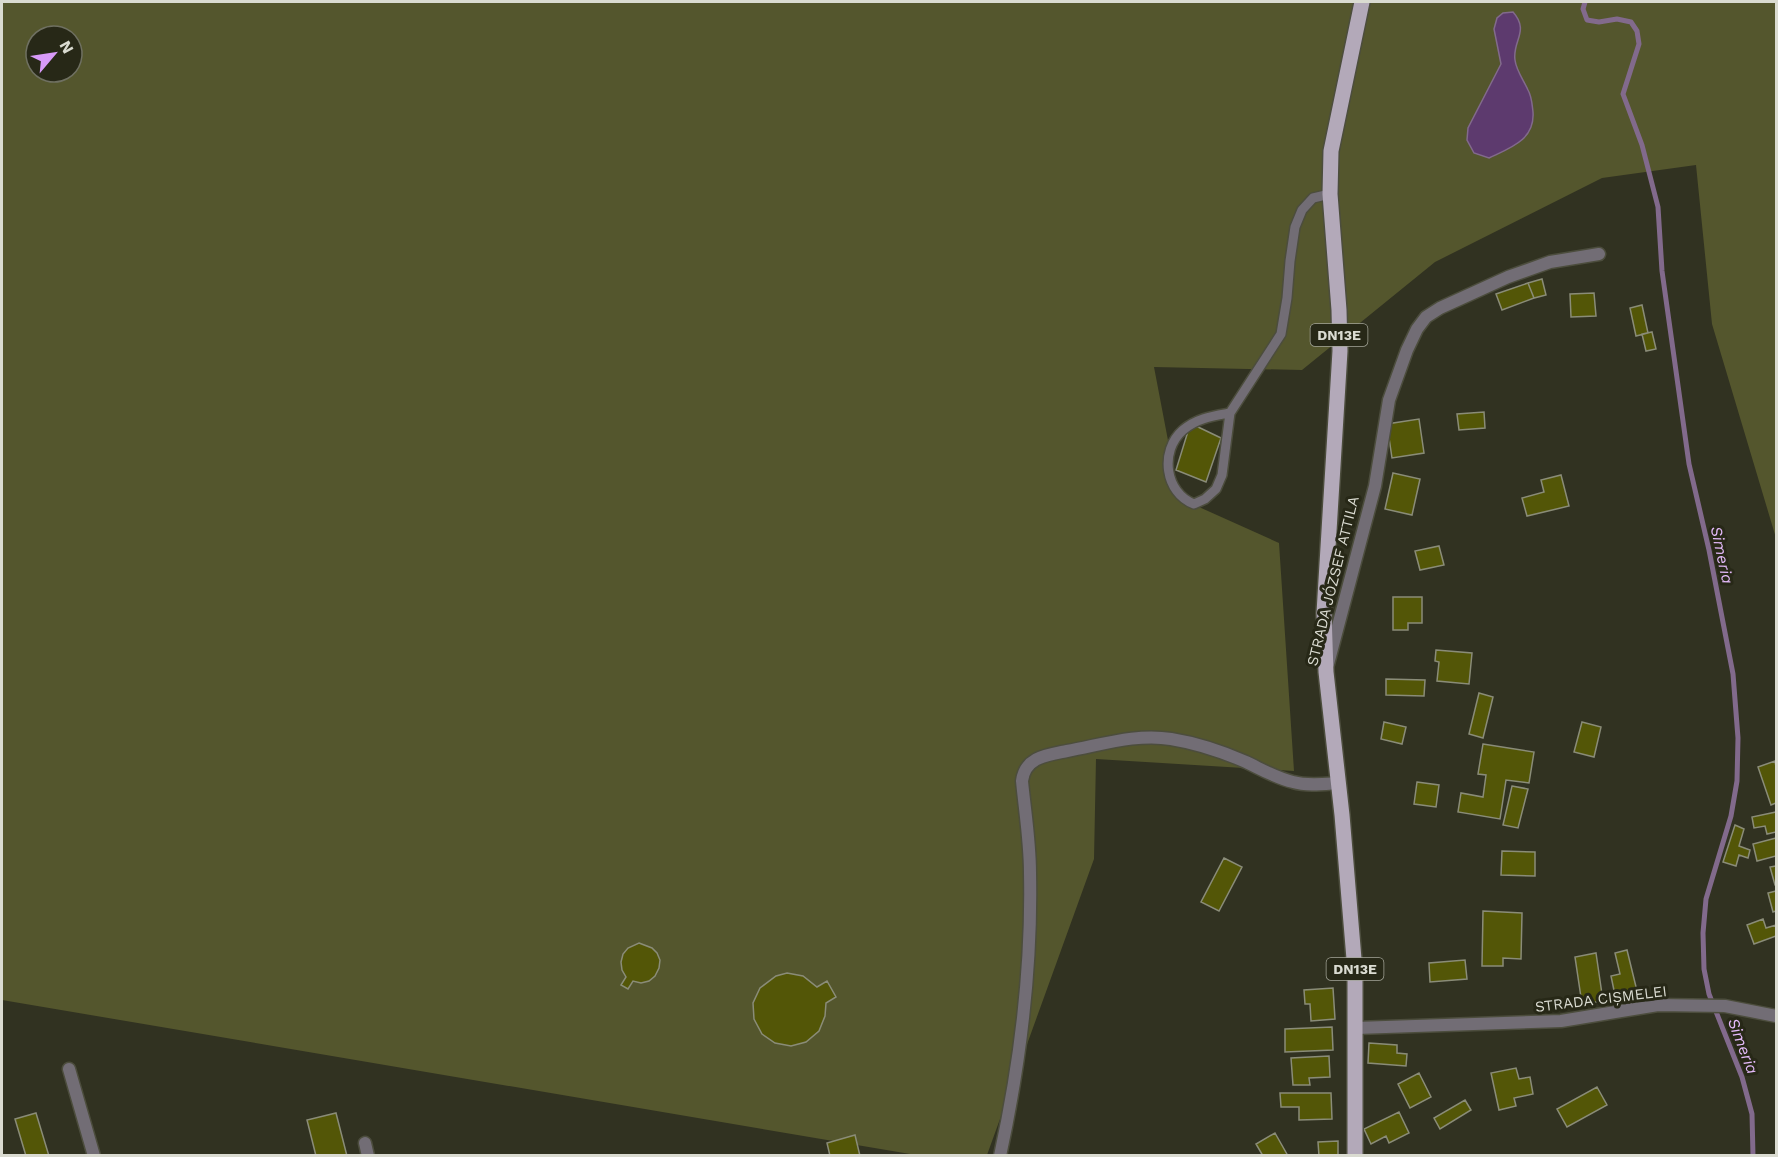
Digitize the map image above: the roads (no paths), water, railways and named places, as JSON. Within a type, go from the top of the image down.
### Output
[{"type":"main road","name":"DN13E","points":[[1326,672],[1325,579],[1340,351],[1330,194],[1333,139],[1362,2]]},
{"type":"main road","name":"STRADA JÓZSEF ATTILA","points":[[1326,672],[1351,915],[1356,1028],[1355,1155]]},
{"type":"street","name":"STRADA JÓZSEF ATTILA","points":[[1326,672],[1376,486],[1389,400],[1417,329],[1426,317],[1440,308],[1508,277],[1550,262],[1599,254]]},
{"type":"street","points":[[1000,1155],[1011,1105],[1030,947],[1030,870],[1022,781],[1023,771],[1030,763],[1050,754],[1129,739],[1155,737],[1196,745],[1244,761],[1294,783],[1313,785],[1338,783]]},
{"type":"street","name":"STRADA CIȘMELEI","points":[[1356,1028],[1562,1021],[1658,1005],[1725,1006],[1776,1016]]},
{"type":"street","points":[[69,1069],[94,1155]]},
{"type":"street","points":[[364,1143],[368,1155]]},
{"type":"lane","points":[[1230,412],[1203,417],[1182,431],[1170,448],[1167,471],[1184,500],[1194,504],[1205,499],[1216,489],[1222,475],[1230,412],[1281,334],[1295,227],[1302,210],[1313,198],[1330,194]]},
{"type":"waterway","name":"Simeria","points":[[1585,2],[1583,9],[1587,20],[1599,22],[1617,19],[1631,22],[1637,31],[1639,44],[1623,94],[1642,145],[1658,207],[1662,271],[1689,464],[1709,550],[1733,674],[1738,738],[1737,781],[1731,816],[1706,899],[1703,933],[1704,969],[1709,994],[1742,1077],[1752,1114],[1753,1156]]}]
